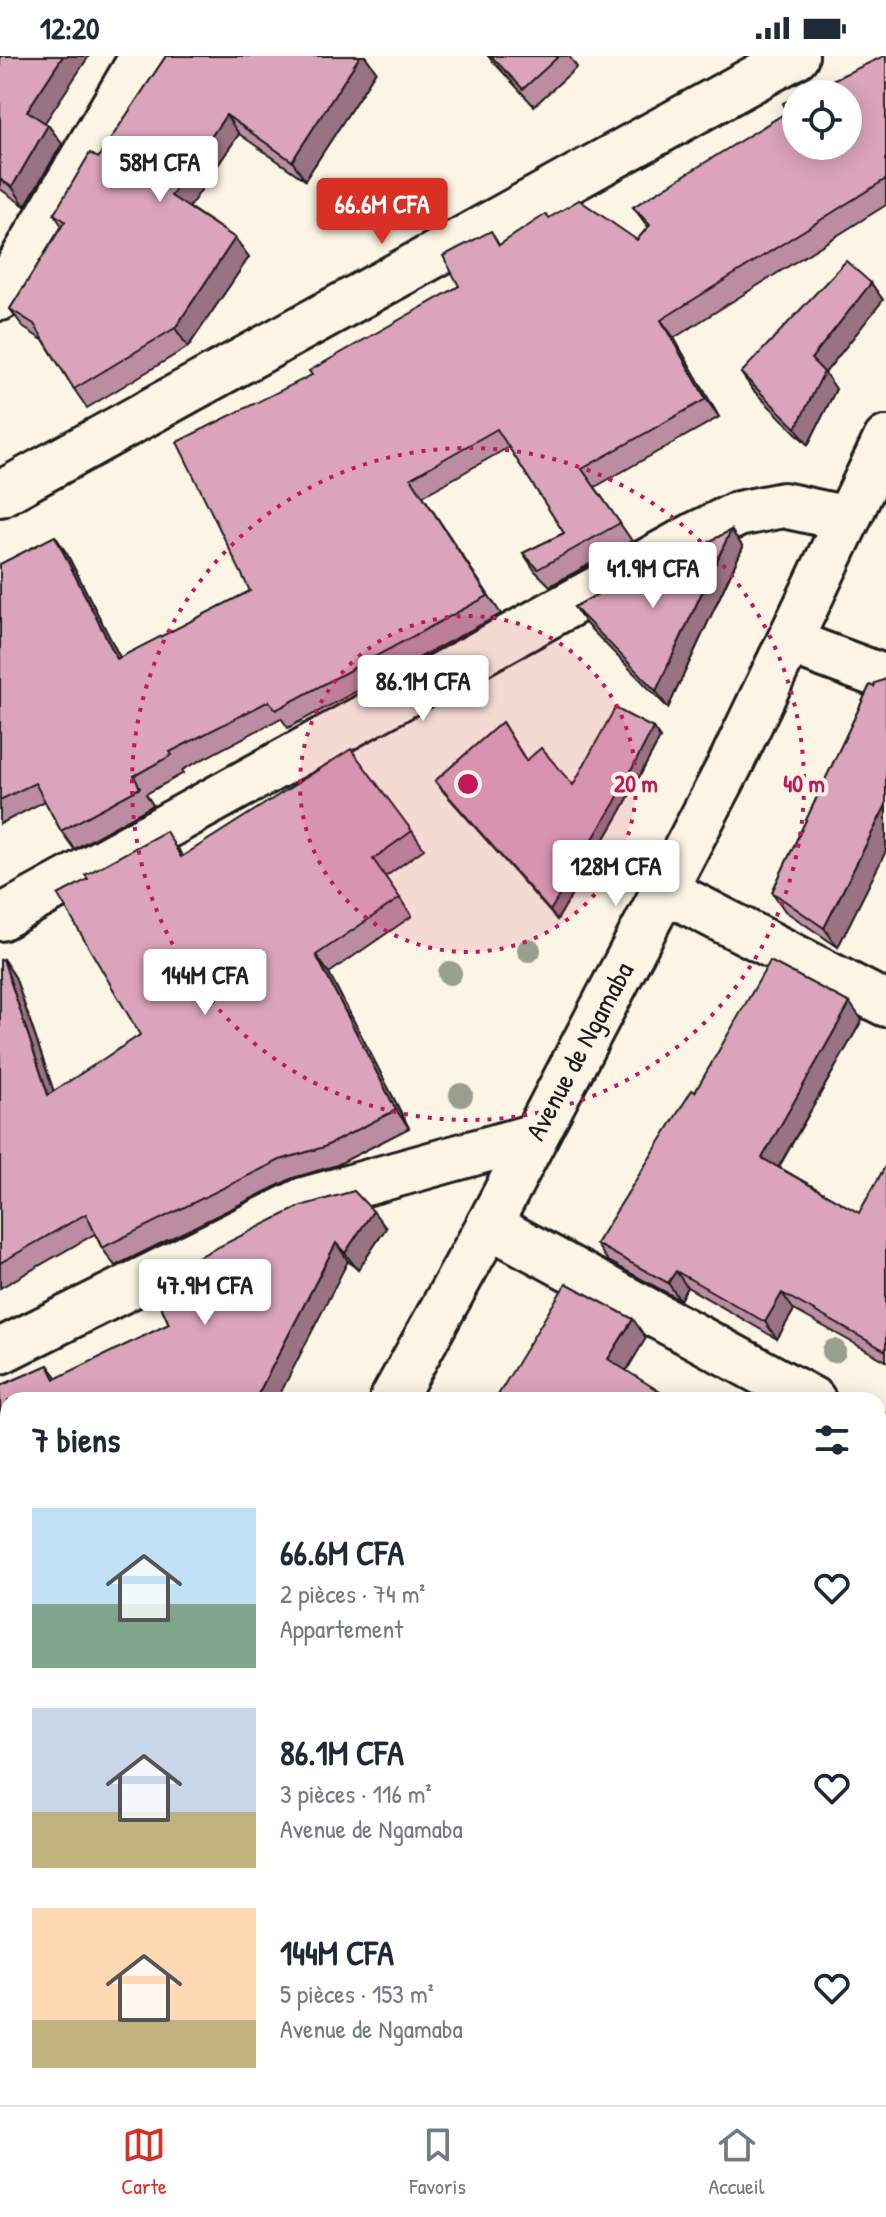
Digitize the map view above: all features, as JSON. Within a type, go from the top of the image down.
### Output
[{"type":"street","points":[[0,298],[143,56]]},
{"type":"street","points":[[8,477],[796,56]]},
{"type":"street","name":"Avenue de Ngamaba","points":[[396,1392],[489,1225],[730,765],[886,439]]},
{"type":"street","points":[[0,918],[738,514],[783,505],[848,519]]},
{"type":"street","points":[[790,642],[886,678]]},
{"type":"street","points":[[664,890],[886,1004]]},
{"type":"street","points":[[0,1351],[304,1200],[535,1136]]},
{"type":"street","points":[[489,1225],[798,1392]]},
{"type":"building","points":[[0,56],[63,56],[27,111],[48,125],[12,187],[0,179]]},
{"type":"building","points":[[166,56],[360,56],[292,161],[226,115],[171,196],[235,238],[175,328],[74,389],[34,324],[10,309],[65,221],[54,214],[90,153],[98,158]]},
{"type":"building","points":[[491,56],[559,56],[523,89]]},
{"type":"building","points":[[886,56],[886,179],[661,320],[706,399],[582,469],[620,523],[538,569],[523,553],[564,533],[497,429],[411,478],[488,596],[276,710],[269,701],[170,752],[172,755],[134,776],[140,788],[61,831],[35,783],[0,800],[0,564],[55,536],[117,659],[250,591],[177,442],[312,375],[309,371],[459,286],[443,256],[491,231],[499,245],[546,214],[549,218],[579,200],[637,240],[650,225],[633,207],[782,115],[782,160],[862,160],[862,80],[832,80]]},
{"type":"building","points":[[846,261],[871,283],[811,359],[824,372],[796,428],[741,373]]},
{"type":"building","points":[[731,530],[656,691],[574,607],[649,566],[653,572]]},
{"type":"building","points":[[886,679],[886,805],[824,928],[772,892],[870,685],[874,687],[875,683]]},
{"type":"building","points":[[615,708],[653,728],[615,802],[550,911],[435,781],[502,722],[526,761],[541,748],[573,785]]},
{"type":"building","points":[[351,749],[412,831],[373,859],[400,898],[316,955],[396,1110],[324,1147],[280,1160],[102,1248],[86,1214],[0,1263],[0,960],[3,959],[48,1095],[140,1035],[58,895],[88,879],[85,875],[166,831],[181,857]]},
{"type":"building","points":[[770,961],[850,1003],[762,1158],[859,1213],[886,1165],[886,1351],[782,1293],[765,1322],[676,1271],[668,1283],[596,1244],[692,1090],[695,1092]]},
{"type":"building","points":[[354,1191],[373,1211],[345,1253],[336,1243],[259,1392],[0,1392],[0,1386],[48,1365],[55,1379],[169,1324],[150,1281],[301,1206]]},
{"type":"building","points":[[566,1283],[633,1319],[608,1359],[660,1392],[500,1392]]}]
